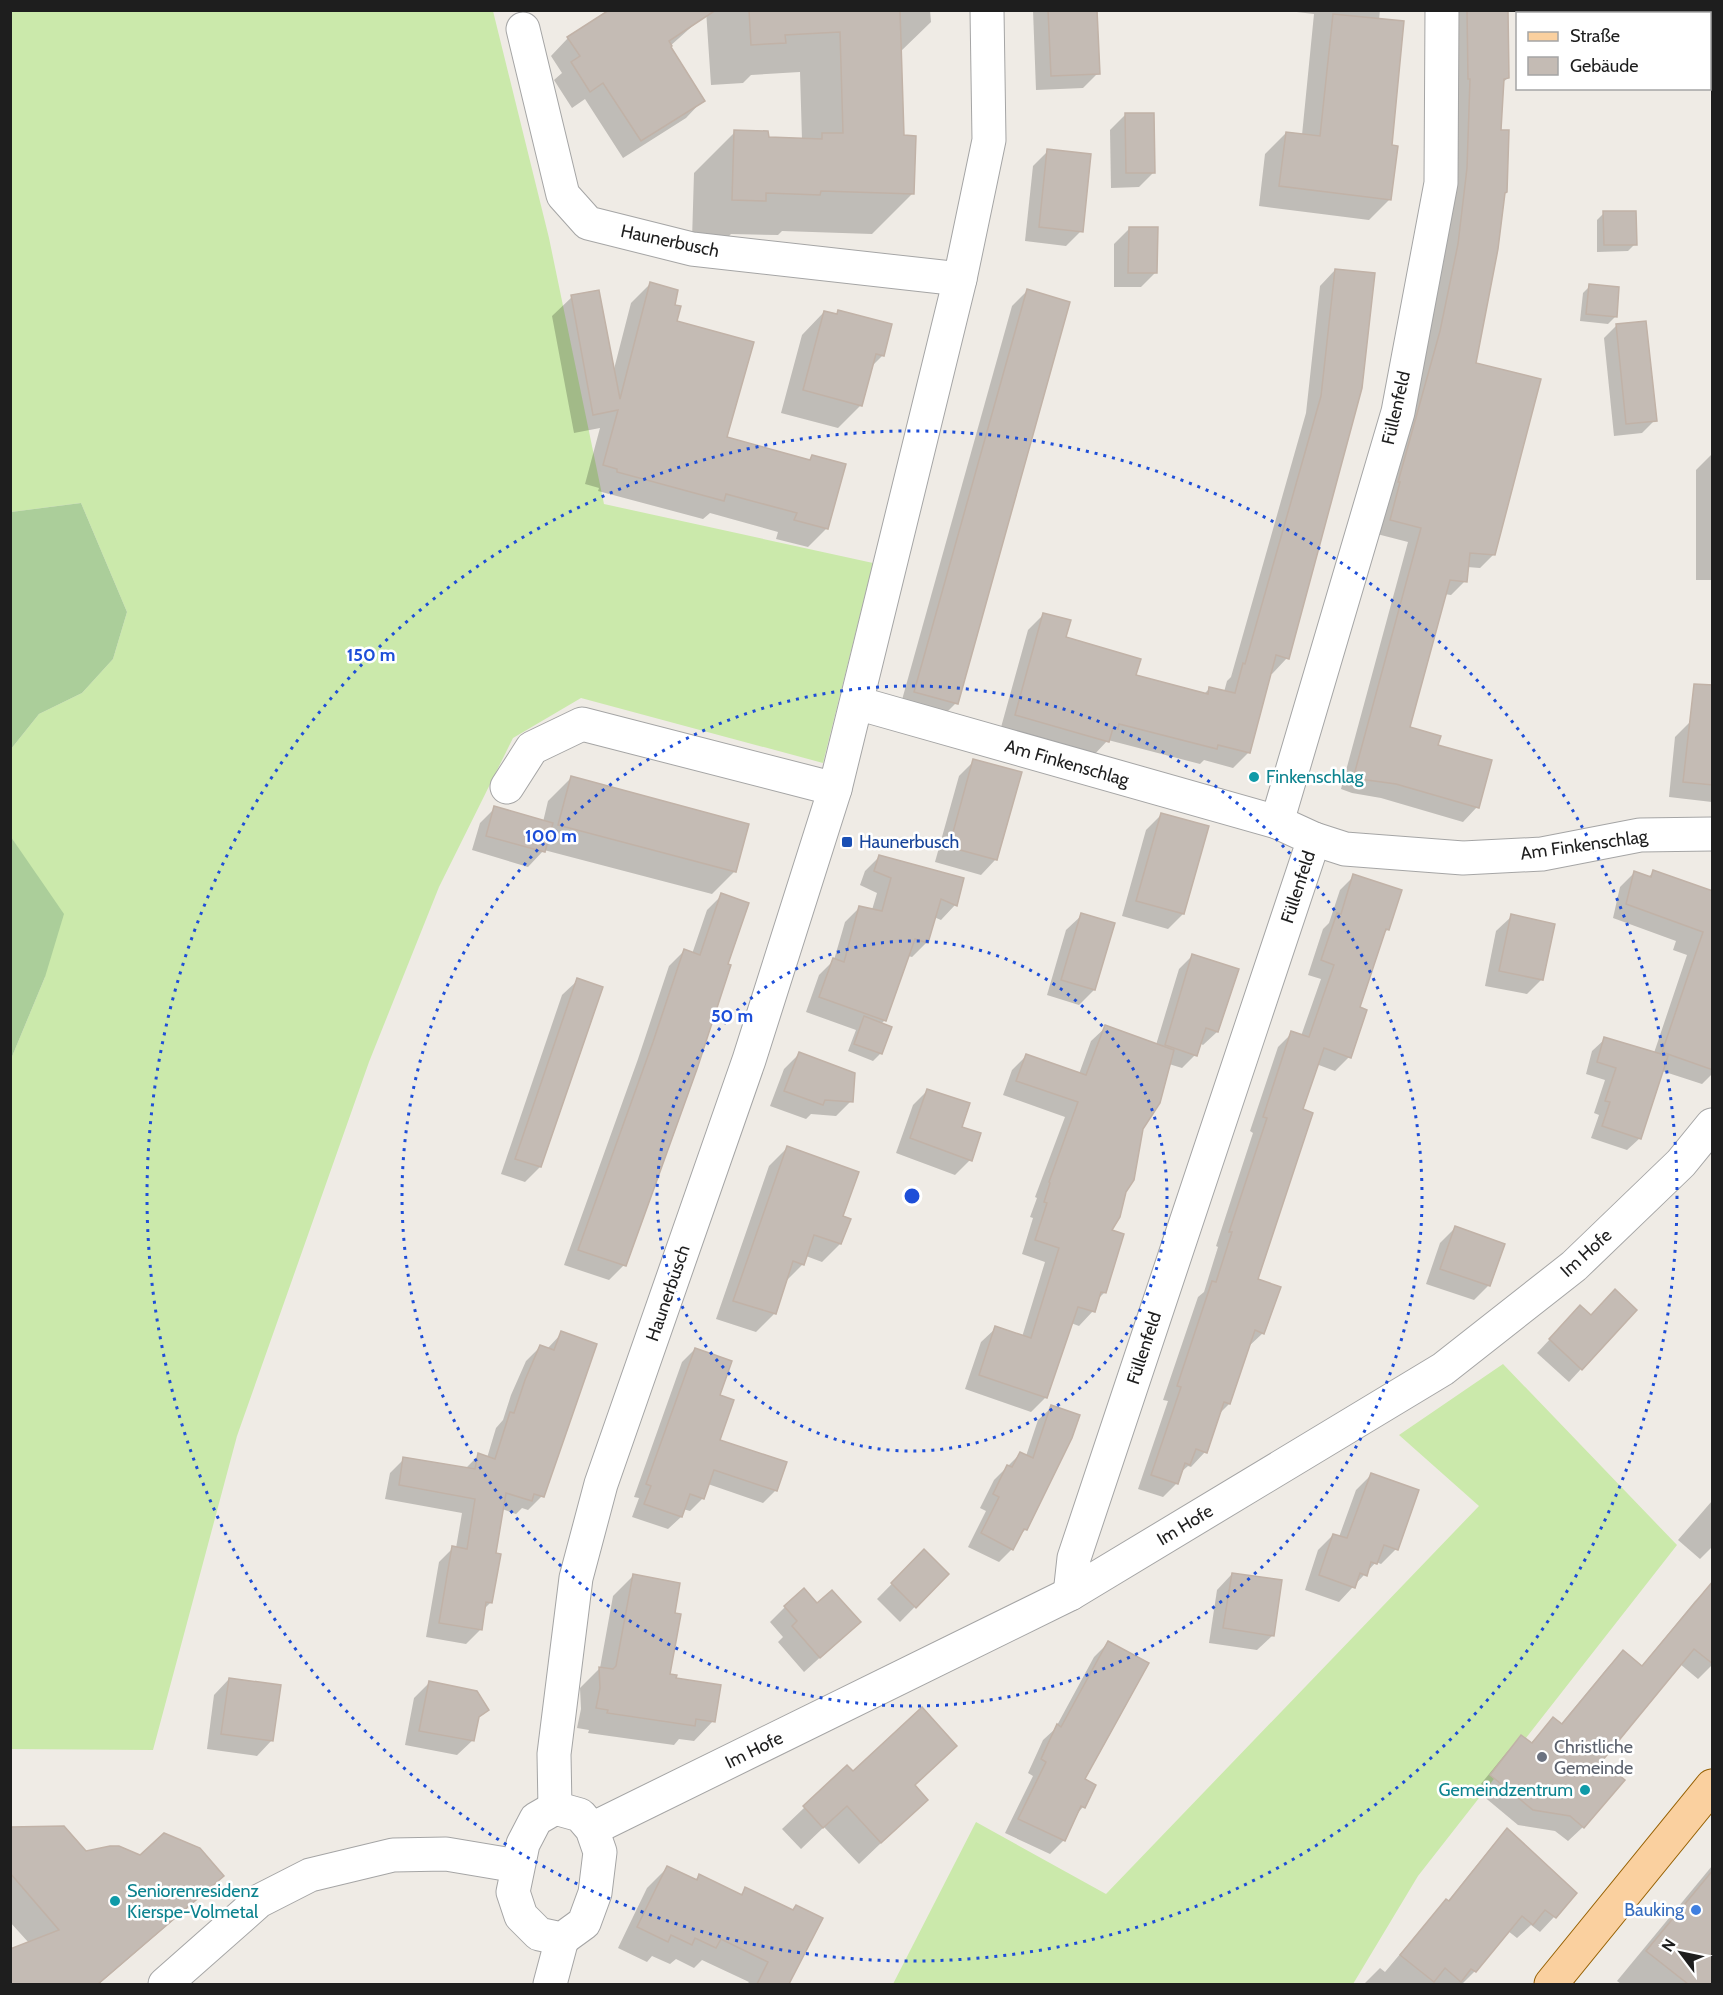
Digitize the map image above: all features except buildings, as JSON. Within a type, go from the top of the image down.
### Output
[{"type":"main road","points":[[1551,1984],[1713,1786]]},
{"type":"street","name":"Haunerbusch","points":[[555,1808],[554,1754],[576,1578],[601,1484],[749,1060],[835,789],[960,279],[989,140],[987,10]]},
{"type":"street","name":"Füllenfeld","points":[[1070,1594],[1074,1558],[1314,839],[1277,822],[1398,412],[1441,183],[1442,10]]},
{"type":"street","name":"Haunerbusch","points":[[523,29],[563,195],[588,223],[692,249],[960,279]]},
{"type":"street","name":"Am Finkenschlag","points":[[857,703],[1277,822]]},
{"type":"street","points":[[507,787],[532,748],[582,724],[835,789]]},
{"type":"street","name":"Am Finkenschlag","points":[[1314,839],[1345,849],[1463,858],[1542,854],[1640,835],[1713,834]]},
{"type":"street","name":"Im Hofe","points":[[592,1829],[1070,1594],[1443,1369],[1574,1266],[1682,1163],[1713,1125]]},
{"type":"street","points":[[550,1984],[562,1939],[584,1923],[595,1893],[600,1852],[592,1829],[580,1815],[555,1808],[536,1820],[523,1844],[513,1892],[521,1916],[539,1934],[562,1939]]},
{"type":"street","points":[[165,1984],[259,1901],[310,1875],[393,1855],[446,1854],[517,1866]]},
{"type":"green space","points":[[11,11],[493,11],[549,238],[604,504],[873,563],[823,763],[581,698],[513,738],[439,887],[369,1062],[237,1436],[153,1750],[11,1749],[11,1059],[45,977],[32,870],[11,837],[11,749],[39,714],[82,693],[113,659],[127,612],[81,503],[11,512]]},
{"type":"green space","points":[[81,503],[127,612],[113,659],[82,693],[39,714],[11,749],[11,512]]},
{"type":"green space","points":[[11,837],[64,914],[45,977],[11,1059]]},
{"type":"green space","points":[[1503,1364],[1677,1545],[1418,1876],[1353,1984],[893,1984],[976,1822],[1106,1894],[1479,1506],[1399,1435]]},
{"type":"place","name":"Finkenschlag","points":[[1254,777]]},
{"type":"place","name":"Haunerbusch","points":[[847,842]]},
{"type":"place","name":"Christliche Gemeinde","points":[[1542,1757]]},
{"type":"place","name":"Gemeindzentrum","points":[[1585,1790]]},
{"type":"place","name":"Seniorenresidenz Kierspe-Volmetal","points":[[115,1901]]},
{"type":"place","name":"Bauking","points":[[1696,1910]]}]
